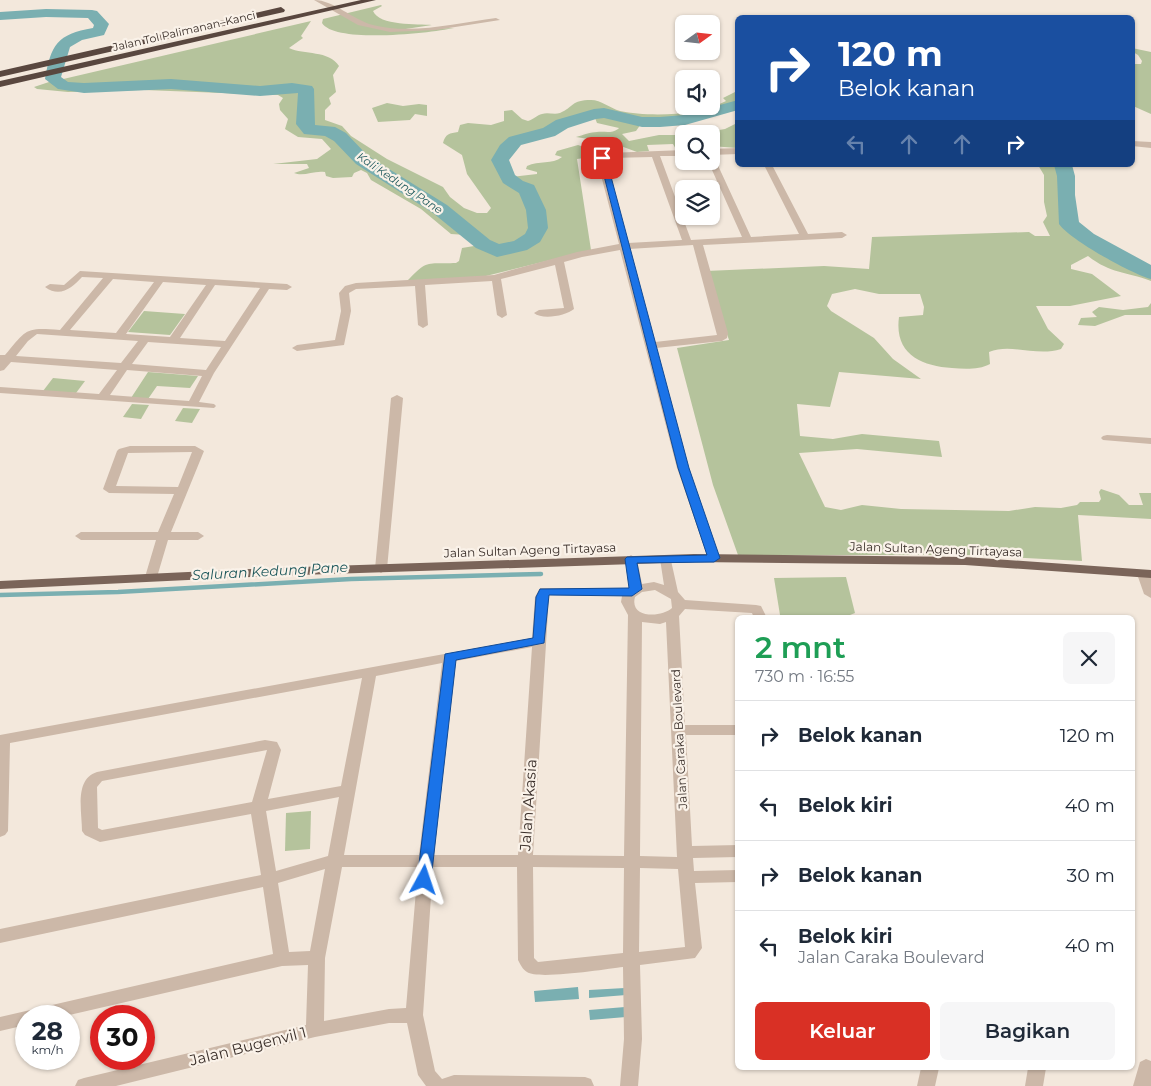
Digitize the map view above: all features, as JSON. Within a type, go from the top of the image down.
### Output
[{"type":"highway","points":[[307,4],[326,0]]},
{"type":"highway","name":"Jalan Tol Palimanan–Kanci","points":[[0,84],[372,0]]},
{"type":"highway","name":"Jalan Tol Palimanan–Kanci","points":[[0,74],[288,8]]},
{"type":"main road","name":"Jalan Sultan Ageng Tirtayasa","points":[[0,584],[151,577],[631,562],[668,567],[714,558],[965,561],[1148,582]]},
{"type":"street","points":[[317,0],[351,18],[376,28],[391,30],[496,20]]},
{"type":"street","points":[[1135,142],[1151,145]]},
{"type":"street","points":[[720,152],[735,151]]},
{"type":"street","points":[[675,153],[608,156],[601,160],[683,468],[714,558]]},
{"type":"street","points":[[650,346],[722,338],[723,333],[692,242],[655,154]]},
{"type":"street","points":[[769,167],[804,236]]},
{"type":"street","points":[[716,170],[748,240]]},
{"type":"street","points":[[297,348],[336,344],[342,341],[346,311],[344,293],[348,288],[496,278],[580,254],[624,246],[842,235]]},
{"type":"street","points":[[539,313],[569,309],[559,261]]},
{"type":"street","points":[[50,287],[66,288],[80,274],[287,287]]},
{"type":"street","points":[[63,332],[110,276]]},
{"type":"street","points":[[496,278],[502,315]]},
{"type":"street","points":[[119,336],[160,280]]},
{"type":"street","points":[[173,340],[212,283]]},
{"type":"street","points":[[420,283],[423,326]]},
{"type":"street","points":[[192,405],[209,373],[266,286]]},
{"type":"street","points":[[0,368],[4,358],[29,334],[35,331],[228,344]]},
{"type":"street","points":[[102,398],[145,338]]},
{"type":"street","points":[[4,358],[209,373]]},
{"type":"street","points":[[0,390],[210,406]]},
{"type":"street","points":[[381,569],[398,398]]},
{"type":"street","points":[[1107,438],[1151,440]]},
{"type":"street","points":[[151,577],[162,536],[183,491],[198,455],[196,449],[130,449],[123,451],[109,488],[111,490],[183,491]]},
{"type":"street","points":[[81,536],[198,536]]},
{"type":"street","points":[[630,1086],[633,1039],[631,960],[634,615],[626,604],[634,587],[631,562]]},
{"type":"street","points":[[668,567],[672,592]]},
{"type":"street","points":[[634,587],[654,586],[672,592],[677,597],[675,609]]},
{"type":"street","name":"Jalan Akasia","points":[[631,960],[543,969],[533,968],[526,960],[525,861],[542,597],[544,591],[634,587]]},
{"type":"street","points":[[634,615],[653,620],[675,609],[756,609],[759,615]]},
{"type":"street","name":"Jalan Caraka Boulevard","points":[[631,960],[693,952],[686,864],[675,609]]},
{"type":"street","points":[[0,831],[2,740],[539,641]]},
{"type":"street","points":[[437,1086],[427,1074],[421,1054],[414,1015],[426,860],[450,657]]},
{"type":"street","points":[[315,1030],[317,958],[333,861],[370,671]]},
{"type":"street","points":[[679,730],[735,730]]},
{"type":"street","points":[[282,959],[258,807],[274,750],[272,746],[265,745],[97,777],[89,786],[90,831],[100,836],[258,807],[348,790]]},
{"type":"street","points":[[686,864],[735,852]]},
{"type":"street","points":[[0,936],[269,879],[333,861],[632,862],[686,864],[735,875]]},
{"type":"street","points":[[80,1006],[282,959],[317,958]]},
{"type":"street","name":"Jalan Bugenvil 1","points":[[84,1086],[315,1030],[389,1016],[414,1015]]},
{"type":"street","points":[[0,1024],[15,1021]]},
{"type":"street","points":[[1142,1086],[1146,1066]]},
{"type":"street","points":[[926,1086],[930,1070]]},
{"type":"street","points":[[1034,1086],[1037,1070]]},
{"type":"street","points":[[444,1086],[454,1083],[585,1085]]},
{"type":"green space","points":[[381,5],[373,11],[383,19],[399,23],[432,25],[399,30],[454,28],[406,34],[363,35],[330,29],[322,23],[323,19]]},
{"type":"green space","points":[[311,21],[301,36],[303,38],[289,48],[329,57],[339,66],[333,75],[336,92],[329,98],[331,104],[325,110],[325,120],[342,126],[351,136],[387,159],[443,187],[450,197],[464,208],[477,213],[487,213],[491,208],[467,174],[462,155],[443,143],[448,134],[458,132],[460,125],[468,123],[491,125],[504,121],[504,111],[512,110],[522,119],[528,121],[546,113],[560,113],[584,100],[598,101],[620,111],[632,113],[698,115],[652,121],[596,111],[580,115],[543,132],[514,140],[497,159],[500,170],[509,183],[523,190],[532,210],[534,228],[529,237],[517,244],[497,249],[486,243],[443,208],[365,159],[343,136],[331,130],[312,129],[309,124],[311,93],[309,88],[259,89],[172,83],[97,87],[69,84],[59,80]]},
{"type":"green space","points":[[1135,49],[1151,52],[1151,114],[1135,107],[1135,64],[1141,64],[1142,61],[1135,53]]},
{"type":"green space","points":[[52,81],[61,87],[83,89],[170,86],[259,92],[302,90],[301,125],[307,131],[326,133],[336,138],[358,161],[436,210],[466,235],[451,234],[421,209],[371,180],[367,173],[361,170],[354,173],[352,177],[333,178],[326,176],[325,172],[294,173],[309,168],[307,164],[273,164],[317,159],[331,149],[322,139],[298,137],[285,129],[288,119],[280,110],[279,104],[283,98],[278,95],[144,90],[68,92],[37,89],[34,87]]},
{"type":"green space","points":[[735,92],[735,104],[720,108],[720,104],[726,101],[723,98]]},
{"type":"green space","points":[[387,103],[403,106],[427,105],[427,116],[415,114],[410,120],[378,122],[372,108]]},
{"type":"green space","points":[[603,114],[641,124],[636,131],[622,134],[629,141],[659,135],[675,135],[675,148],[673,144],[647,145],[649,151],[637,152],[618,145],[599,156],[577,159],[591,250],[474,279],[407,281],[419,269],[428,264],[456,263],[459,261],[462,248],[480,245],[495,253],[523,247],[537,239],[541,228],[540,210],[530,187],[520,186],[511,177],[537,174],[537,172],[526,169],[527,166],[550,162],[562,157],[555,155],[557,151],[578,145],[587,148],[601,141],[576,137],[592,132],[615,131],[619,128],[597,123],[595,118]]},
{"type":"green space","points":[[735,124],[735,148],[720,147],[720,130]]},
{"type":"green space","points":[[1039,167],[1060,167],[1062,175],[1065,224],[1083,239],[1151,275],[1151,281],[1111,269],[1088,256],[1071,265],[1071,269],[1092,274],[1121,296],[1070,306],[1036,306],[1048,329],[1064,344],[1061,349],[1043,352],[1015,349],[997,350],[989,352],[990,364],[971,369],[941,367],[920,361],[905,349],[899,330],[899,317],[923,315],[924,307],[920,294],[879,294],[855,289],[832,294],[827,306],[831,311],[874,338],[893,359],[921,379],[839,372],[830,407],[797,404],[800,436],[833,439],[862,434],[939,441],[942,457],[857,449],[799,453],[825,507],[841,510],[862,505],[901,509],[1009,511],[1035,507],[1061,508],[1077,505],[1080,502],[1099,502],[1101,499],[1099,492],[1101,489],[1119,495],[1129,505],[1143,505],[1139,493],[1151,493],[1151,519],[1078,515],[1082,561],[972,555],[738,555],[713,485],[677,348],[729,340],[706,271],[824,266],[869,269],[872,237],[1029,232],[1035,236],[1050,236],[1043,222],[1047,216],[1044,202],[1044,175]]},
{"type":"green space","points":[[1151,303],[1151,315],[1125,315],[1095,326],[1078,325],[1081,318],[1097,317],[1092,312],[1099,307],[1123,310],[1148,307]]},
{"type":"green space","points":[[144,311],[185,314],[170,335],[128,332]]},
{"type":"green space","points":[[148,372],[198,376],[190,388],[157,386],[148,399],[131,398]]},
{"type":"green space","points":[[53,378],[85,381],[76,393],[43,391]]},
{"type":"green space","points":[[132,404],[149,405],[141,419],[123,417]]},
{"type":"green space","points":[[183,408],[200,409],[192,423],[175,421]]},
{"type":"green space","points":[[846,577],[855,613],[850,615],[780,615],[774,578]]},
{"type":"green space","points":[[311,811],[310,849],[285,851],[286,813]]},
{"type":"water","points":[[578,987],[579,999],[535,1002],[534,991]]},
{"type":"water","points":[[625,988],[626,995],[589,998],[589,990]]},
{"type":"water","points":[[625,1007],[626,1017],[590,1020],[589,1010]]},
{"type":"waterway","name":"Kali Kedung Pane","points":[[0,16],[46,13],[92,14],[102,24],[99,32],[77,36],[64,44],[60,50],[53,79],[64,86],[84,88],[171,84],[260,91],[292,88],[306,89],[305,124],[310,130],[329,131],[340,137],[362,160],[440,209],[483,244],[497,251],[520,246],[533,238],[538,228],[536,210],[527,189],[521,188],[509,179],[500,160],[506,149],[515,141],[549,132],[562,124],[594,114],[604,113],[642,122],[660,122],[685,120],[735,106]]},
{"type":"waterway","name":"Kali Kedung Pane","points":[[1064,167],[1066,176],[1069,224],[1087,238],[1151,273]]},
{"type":"waterway","name":"Saluran Kedung Pane","points":[[0,595],[118,592],[351,579],[541,574]]},
{"type":"route","points":[[424,880],[450,657],[539,641],[544,591],[632,592],[636,589],[631,559],[714,558],[683,468],[602,158]]}]
